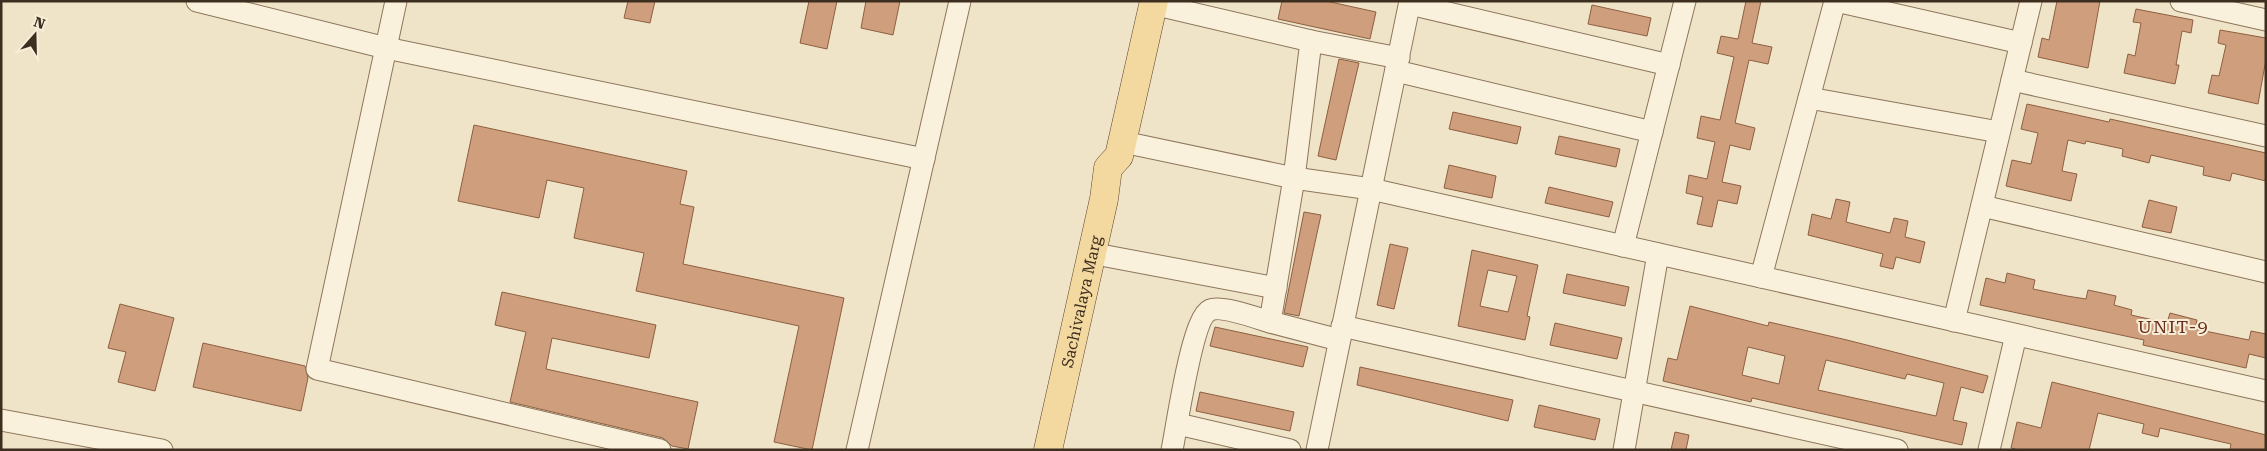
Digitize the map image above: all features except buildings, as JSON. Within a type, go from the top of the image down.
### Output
[{"type":"main road","name":"Sachivalaya Marg","points":[[1048,450],[1104,199],[1108,168],[1121,149],[1154,3]]},
{"type":"main road","name":"Sachivalaya Marg","points":[[1065,450],[1106,256],[1127,171],[1121,149]]},
{"type":"street","points":[[396,1],[317,369],[660,450]]},
{"type":"street","points":[[857,450],[960,1]]},
{"type":"street","points":[[1623,246],[1685,1]]},
{"type":"street","points":[[1762,277],[1835,1],[2021,43]]},
{"type":"street","points":[[1954,320],[2031,1]]},
{"type":"street","points":[[2181,1],[2266,20]]},
{"type":"street","points":[[208,2],[386,48],[924,159]]},
{"type":"street","points":[[1317,450],[1410,2],[1669,66]]},
{"type":"street","points":[[1154,3],[1311,41],[1652,132]]},
{"type":"street","points":[[1270,322],[1294,178],[1311,41]]},
{"type":"street","points":[[2012,80],[2266,136]]},
{"type":"street","points":[[1809,98],[1999,132]]},
{"type":"street","points":[[1121,149],[1371,189],[2266,391]]},
{"type":"street","points":[[1982,206],[2266,272]]},
{"type":"street","points":[[1624,450],[1658,254]]},
{"type":"street","points":[[1106,256],[1276,288]]},
{"type":"street","points":[[1172,450],[1192,346],[1202,318],[1209,310],[1219,308],[1270,322],[1341,333],[1635,392],[1897,450]]},
{"type":"street","points":[[1989,450],[2016,335]]},
{"type":"street","points":[[1,420],[162,450]]},
{"type":"street","points":[[1178,424],[1290,450]]},
{"type":"district","name":"UNIT-9","points":[[2173,326]]}]
